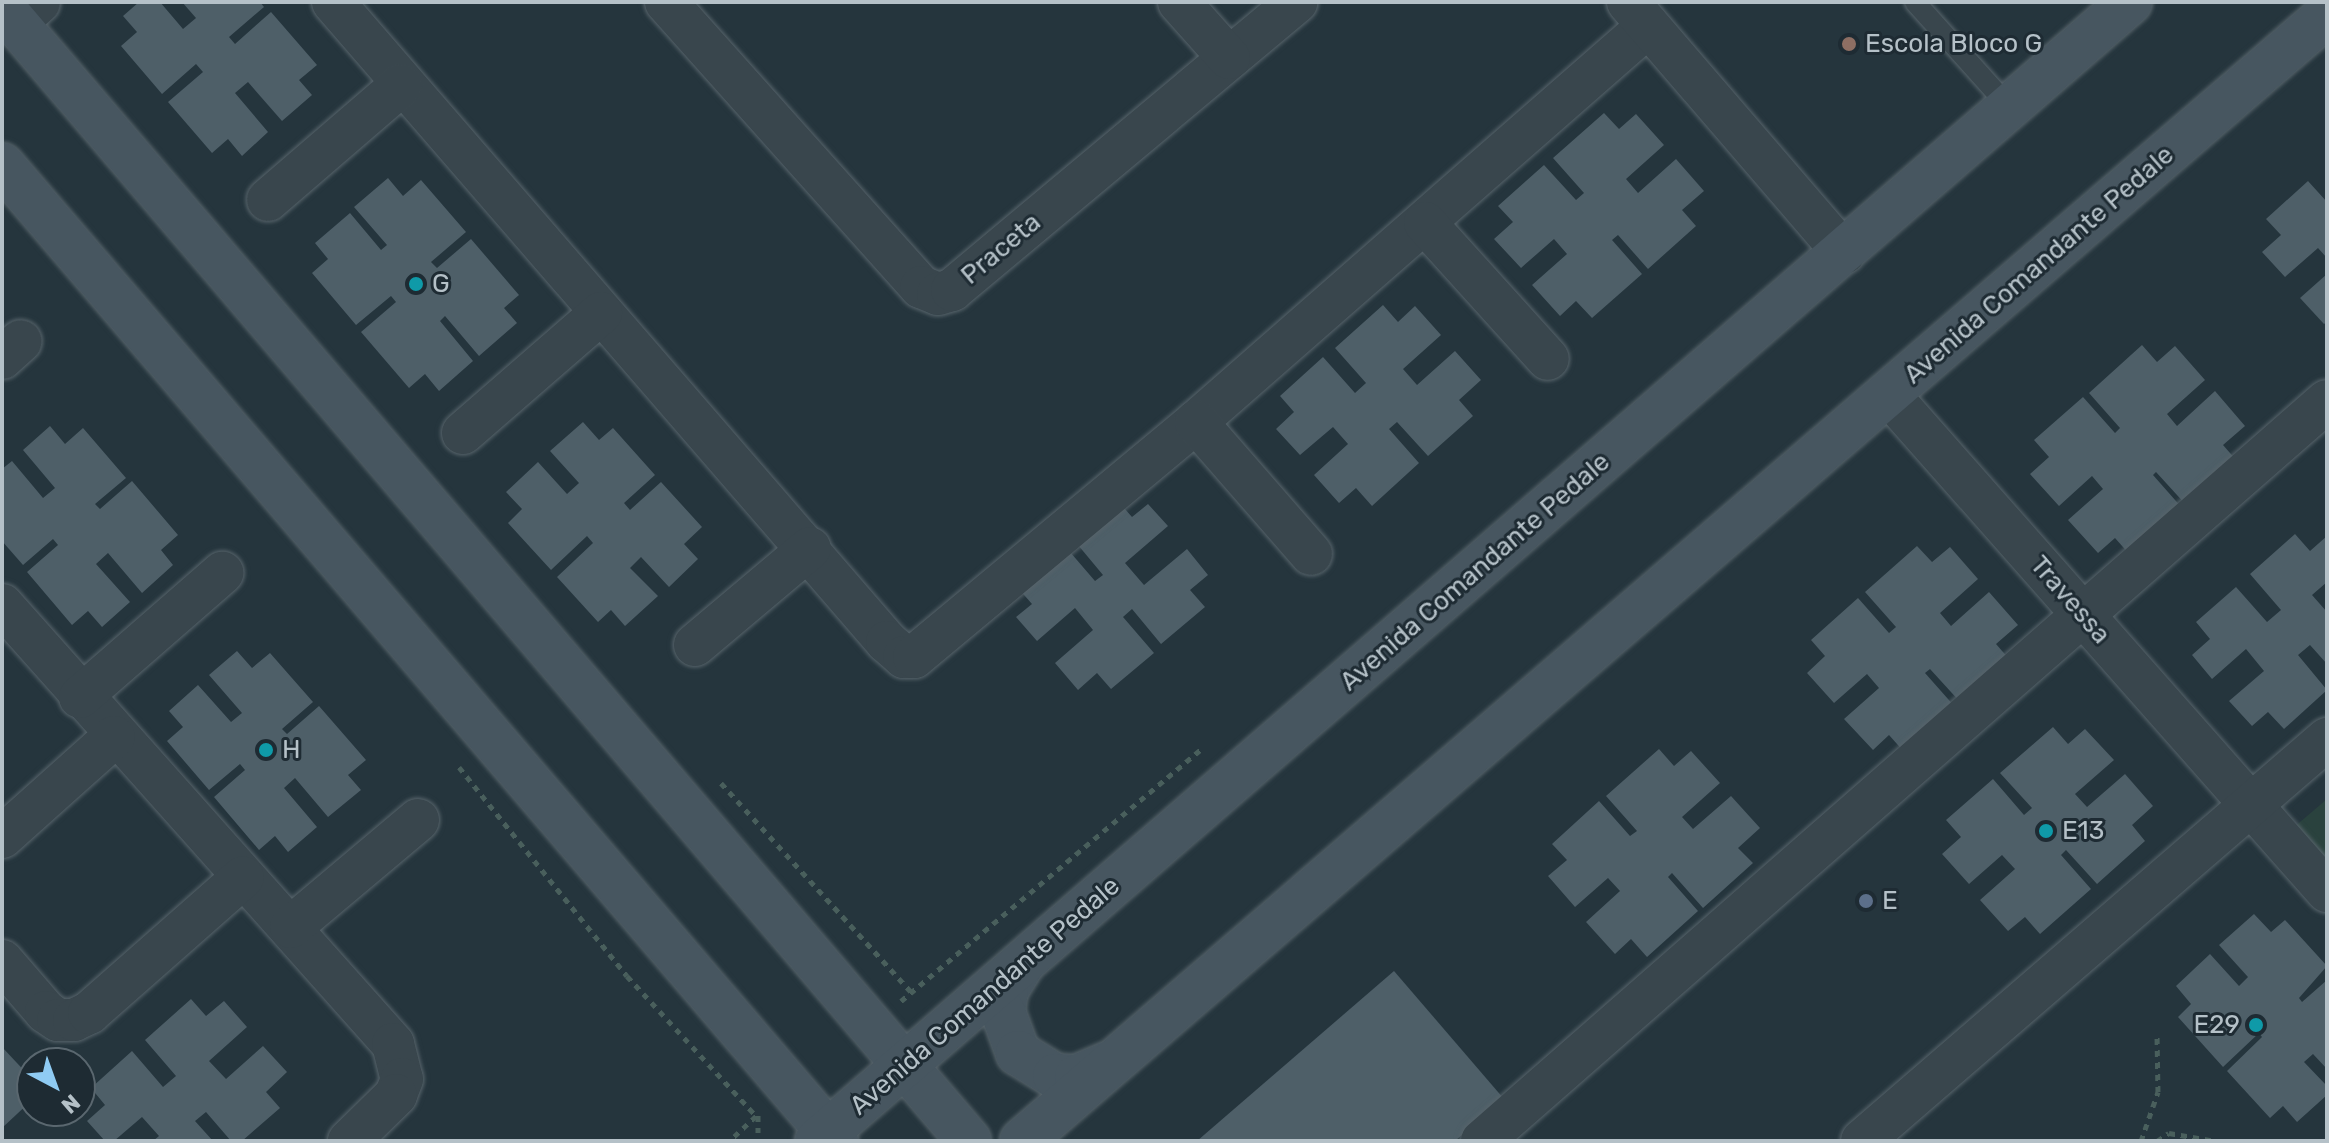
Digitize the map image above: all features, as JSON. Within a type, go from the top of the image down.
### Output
[{"type":"street","points":[[333,2],[401,85],[810,548],[887,642],[904,657],[914,657],[1196,422],[1425,223],[1638,14],[1844,253]]},
{"type":"street","name":"Praceta","points":[[666,2],[921,287],[938,294],[952,290],[1296,2]]},
{"type":"street","points":[[1179,2],[1229,58]]},
{"type":"street","name":"Avenida Comandante Pedale","points":[[827,1138],[1032,955],[2012,110],[2123,6]]},
{"type":"street","points":[[19,11],[969,1141]]},
{"type":"street","name":"Avenida Comandante Pedale","points":[[1022,1141],[2327,15]]},
{"type":"street","points":[[268,200],[401,85]]},
{"type":"street","points":[[2,165],[827,1138]]},
{"type":"street","points":[[1425,223],[1548,359]]},
{"type":"street","points":[[463,433],[601,313]]},
{"type":"street","name":"Travessa","points":[[1889,395],[2327,891]]},
{"type":"street","points":[[1482,1141],[2327,401]]},
{"type":"street","points":[[1196,422],[1311,554]]},
{"type":"street","points":[[695,645],[810,548]]},
{"type":"street","points":[[80,697],[222,573]]},
{"type":"street","points":[[2,605],[114,737],[291,927],[401,1060],[396,1095],[349,1141]]},
{"type":"street","points":[[2,837],[114,737]]},
{"type":"street","points":[[1862,1141],[2327,739]]},
{"type":"street","points":[[291,927],[418,820]]},
{"type":"street","points":[[2,961],[46,1012],[58,1020],[74,1020],[89,1013],[243,877]]},
{"type":"street","points":[[1032,955],[1016,970],[1005,1001],[1007,1034],[1018,1053],[1035,1068],[1077,1077],[1117,1058]]},
{"type":"lane","points":[[1915,2],[2012,110]]},
{"type":"path","points":[[449,755],[627,976],[756,1116],[729,1141]]},
{"type":"path","points":[[2141,1141],[2158,1092],[2157,1033]]},
{"type":"path","points":[[2157,1141],[2169,1133],[2215,1141]]},
{"type":"green space","points":[[2327,799],[2327,867],[2293,828]]},
{"type":"building","points":[[139,2],[160,2],[183,29],[196,18],[182,2],[260,2],[264,7],[229,37],[235,44],[271,12],[317,65],[299,80],[312,95],[282,121],[248,82],[235,93],[268,132],[242,156],[228,139],[212,153],[168,102],[203,72],[196,64],[162,94],[121,46],[137,32],[123,16]]},
{"type":"building","points":[[1604,113],[1619,129],[1636,114],[1664,145],[1626,179],[1638,193],[1676,159],[1704,191],[1682,210],[1696,226],[1648,269],[1618,235],[1612,240],[1642,274],[1592,318],[1576,301],[1560,316],[1532,285],[1567,254],[1554,239],[1521,268],[1494,239],[1513,222],[1498,206],[1544,165],[1576,200],[1584,193],[1553,158]]},
{"type":"building","name":"G","points":[[388,178],[403,196],[421,180],[466,232],[431,262],[437,268],[471,239],[519,295],[504,308],[517,323],[479,356],[445,316],[440,321],[473,361],[439,391],[425,374],[409,388],[361,332],[396,302],[391,296],[356,325],[312,273],[328,259],[315,243],[350,213],[381,250],[387,245],[354,207]]},
{"type":"building","points":[[2308,181],[2327,202],[2327,258],[2318,248],[2285,277],[2262,252],[2281,235],[2266,219]]},
{"type":"building","points":[[2327,274],[2327,322],[2324,324],[2300,298]]},
{"type":"building","points":[[1383,305],[1398,322],[1415,306],[1441,335],[1403,369],[1417,385],[1455,351],[1481,380],[1459,400],[1473,416],[1428,456],[1397,422],[1389,429],[1419,463],[1372,506],[1356,488],[1339,503],[1314,475],[1348,444],[1333,427],[1300,455],[1276,429],[1294,412],[1280,396],[1323,357],[1355,393],[1366,383],[1335,348]]},
{"type":"building","points":[[2142,345],[2157,362],[2175,346],[2205,380],[2167,414],[2177,426],[2215,391],[2245,426],[2223,445],[2237,461],[2187,506],[2156,472],[2153,475],[2183,509],[2130,555],[2115,538],[2098,553],[2068,520],[2103,489],[2092,476],[2059,506],[2030,474],[2049,457],[2034,440],[2083,397],[2115,433],[2120,428],[2089,393]]},
{"type":"building","points":[[583,422],[599,440],[613,428],[655,475],[624,503],[630,510],[661,482],[702,527],[684,544],[698,559],[669,587],[641,557],[630,568],[658,596],[625,626],[611,610],[598,622],[557,577],[593,543],[587,536],[551,570],[508,523],[522,509],[506,492],[538,462],[567,494],[579,483],[550,451]]},
{"type":"building","points":[[50,426],[65,444],[83,428],[126,478],[95,504],[100,509],[132,481],[178,535],[161,550],[173,565],[142,593],[108,553],[96,564],[130,602],[102,627],[88,611],[72,625],[27,572],[58,545],[53,539],[23,565],[2,541],[2,469],[12,461],[43,498],[55,488],[23,450]]},
{"type":"building","points":[[1118,501],[1132,517],[1148,504],[1168,526],[1125,563],[1144,585],[1187,549],[1208,575],[1190,590],[1205,607],[1161,644],[1132,609],[1123,617],[1154,653],[1111,689],[1097,673],[1078,690],[1055,663],[1093,630],[1075,608],[1037,641],[1016,617],[1032,604],[1017,587],[1064,545],[1095,581],[1103,575],[1073,539]]},
{"type":"building","points":[[2295,534],[2310,551],[2327,536],[2327,582],[2312,595],[2327,612],[2327,664],[2310,645],[2298,655],[2327,690],[2284,729],[2268,712],[2252,726],[2229,701],[2264,671],[2246,649],[2212,679],[2192,655],[2210,639],[2196,622],[2236,587],[2267,622],[2281,610],[2250,574]]},
{"type":"building","points":[[1917,546],[1932,562],[1950,547],[1978,579],[1940,613],[1951,626],[1989,592],[2018,625],[1996,644],[2010,660],[1961,703],[1930,669],[1925,673],[1956,708],[1905,753],[1889,735],[1873,750],[1844,719],[1879,688],[1867,674],[1834,703],[1807,673],[1825,656],[1811,640],[1858,598],[1889,633],[1896,627],[1865,592]]},
{"type":"building","name":"H","points":[[237,651],[252,668],[270,653],[313,702],[282,729],[287,734],[319,706],[366,760],[348,775],[361,790],[328,817],[295,778],[284,788],[317,827],[288,852],[275,836],[259,850],[214,797],[245,770],[240,764],[209,790],[167,741],[183,727],[169,711],[198,685],[231,722],[242,713],[209,675]]},
{"type":"building","name":"E13","points":[[2053,727],[2068,744],[2085,729],[2114,760],[2075,794],[2087,807],[2125,774],[2153,806],[2132,825],[2145,841],[2097,884],[2066,850],[2061,855],[2091,889],[2040,934],[2025,917],[2008,931],[1980,900],[2015,869],[2002,855],[1969,884],[1942,854],[1961,837],[1946,820],[1993,779],[2024,815],[2032,808],[2000,773]]},
{"type":"building","points":[[1659,749],[1674,766],[1691,751],[1720,783],[1682,817],[1693,829],[1731,796],[1760,828],[1738,848],[1753,863],[1703,908],[1672,873],[1668,877],[1698,911],[1647,957],[1631,939],[1615,954],[1586,922],[1620,891],[1608,878],[1575,907],[1548,876],[1567,860],[1552,844],[1599,801],[1630,836],[1637,831],[1606,796]]},
{"type":"building","name":"E29","points":[[2254,914],[2271,932],[2285,920],[2327,966],[2299,998],[2302,1002],[2327,980],[2327,1069],[2313,1054],[2304,1062],[2327,1086],[2327,1095],[2297,1122],[2283,1106],[2270,1118],[2227,1071],[2262,1037],[2259,1033],[2223,1067],[2178,1017],[2191,1004],[2176,986],[2210,954],[2239,986],[2248,977],[2219,945]]},
{"type":"building","points":[[1394,971],[1504,1099],[1455,1141],[1197,1141]]},
{"type":"building","points":[[191,999],[206,1016],[224,1001],[247,1027],[209,1061],[226,1079],[263,1046],[287,1072],[266,1092],[280,1108],[242,1141],[231,1141],[206,1112],[195,1121],[213,1141],[153,1141],[159,1136],[142,1117],[114,1141],[105,1141],[92,1127],[96,1127],[96,1113],[105,1105],[96,1094],[96,1083],[132,1051],[163,1087],[176,1076],[145,1040]]},
{"type":"building","points":[[2,1047],[16,1062],[16,1115],[2,1128]]},
{"type":"place","name":"Escola Bloco G","points":[[1849,44]]},
{"type":"place","name":"G","points":[[416,284]]},
{"type":"place","name":"H","points":[[266,750]]},
{"type":"place","name":"E13","points":[[2046,831]]},
{"type":"place","name":"E","points":[[1866,901]]},
{"type":"place","name":"E29","points":[[2256,1025]]}]
